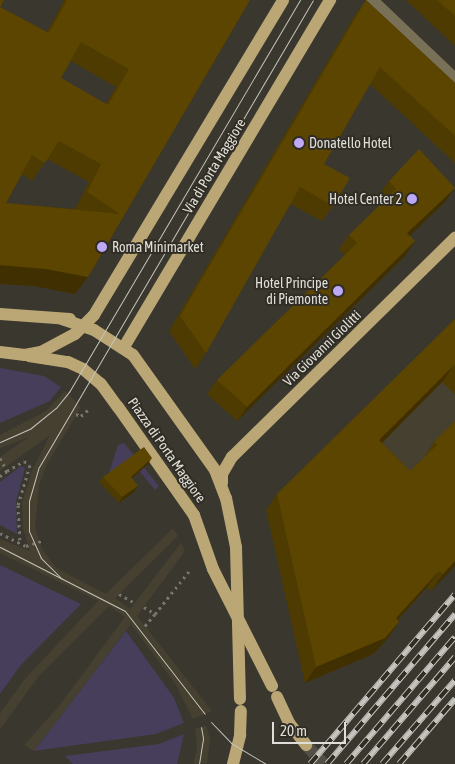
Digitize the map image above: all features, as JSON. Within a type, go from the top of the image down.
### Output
[{"type":"main road","name":"Via di Porta Maggiore","points":[[100,308],[283,0]]},
{"type":"main road","name":"Via di Porta Maggiore","points":[[124,347],[330,0]]},
{"type":"main road","name":"Via Giovanni Giolitti","points":[[222,486],[222,474],[232,457],[455,238]]},
{"type":"main road","name":"Piazza di Porta Maggiore","points":[[0,314],[62,319],[82,317],[100,308]]},
{"type":"main road","name":"Piazza di Porta Maggiore","points":[[20,355],[54,347],[84,326],[100,308]]},
{"type":"main road","name":"Piazza di Porta Maggiore","points":[[62,319],[84,326],[124,347],[136,358],[207,454],[222,486],[236,547],[240,618],[238,748],[233,764]]},
{"type":"main road","name":"Piazza di Porta Maggiore","points":[[0,352],[75,364],[101,384],[194,515],[213,569],[240,618]]},
{"type":"main road","points":[[240,618],[289,723],[306,745]]},
{"type":"street","points":[[372,0],[455,79]]},
{"type":"path","points":[[76,414],[80,418],[88,410]]},
{"type":"path","points":[[0,458],[7,472]]},
{"type":"path","points":[[0,476],[24,461],[30,465],[18,505],[20,543]]},
{"type":"path","points":[[0,533],[26,546],[44,540]]},
{"type":"path","points":[[145,626],[190,570]]},
{"type":"path","points":[[119,594],[135,603]]},
{"type":"path","points":[[144,608],[155,614]]},
{"type":"shaded area","points":[[455,323],[455,501],[307,469]]},
{"type":"shaded area","points":[[0,368],[44,376],[61,387],[50,401],[0,423]]},
{"type":"shaded area","points":[[65,391],[81,407],[47,464],[39,485],[35,527],[42,549],[56,568],[106,594],[173,528],[178,536],[115,598],[130,609],[181,543],[185,551],[137,616],[212,711],[193,719],[176,685],[131,624],[34,751],[24,745],[59,706],[125,617],[109,606],[39,676],[0,729],[0,713],[24,680],[98,601],[0,553],[0,539],[30,551],[23,528],[22,503],[32,471],[50,435],[0,471],[0,457],[29,437],[0,448],[0,435],[46,411]]},
{"type":"shaded area","points":[[124,443],[159,486],[155,490],[131,461],[109,473],[118,445]]},
{"type":"shaded area","points":[[21,466],[25,468],[16,502],[17,534],[0,525],[0,482]]},
{"type":"shaded area","points":[[0,565],[81,604],[20,666],[0,694]]},
{"type":"shaded area","points":[[126,631],[174,698],[184,723],[156,734],[34,751]]},
{"type":"shaded area","points":[[206,725],[210,739],[207,763],[193,764],[197,748],[195,729]]},
{"type":"shaded area","points":[[184,734],[177,764],[73,764],[65,756],[159,744]]},
{"type":"building","points":[[67,0],[250,0],[88,277],[46,269],[0,265],[0,7],[49,33]],"holes":[[[81,42],[129,69],[108,105],[61,78]],[[59,141],[101,164],[87,192],[120,214],[6,203],[32,155],[45,163]]]},
{"type":"building","points":[[366,0],[455,83],[455,136],[380,67],[324,164],[350,178],[333,206],[300,187],[206,353],[180,316]]},
{"type":"building","points":[[437,0],[455,0],[455,16]]},
{"type":"building","points":[[419,149],[455,188],[407,233],[415,241],[247,407],[217,380],[357,243],[349,235],[396,189],[389,181]]},
{"type":"building","points":[[455,319],[455,366],[379,440],[410,471],[437,445],[434,442],[455,421],[455,561],[443,574],[439,571],[396,618],[399,622],[385,638],[316,667],[277,494]]},
{"type":"building","points":[[144,447],[152,458],[131,477],[138,486],[122,497],[103,477]]},
{"type":"tunnel","points":[[306,745],[324,764]]},
{"type":"tram line","points":[[0,442],[31,428],[56,408],[69,392],[300,0]]},
{"type":"tram line","points":[[62,579],[41,558],[29,531],[29,501],[39,467],[313,0]]},
{"type":"tram line","points":[[0,547],[125,611],[205,714]]},
{"type":"tram line","points":[[211,722],[231,743],[266,764]]},
{"type":"tram line","points":[[199,764],[203,738],[201,727]]},
{"type":"railway","points":[[310,764],[455,594]]},
{"type":"railway","points":[[327,764],[455,614]]},
{"type":"railway","points":[[346,764],[455,637]]},
{"type":"railway","points":[[363,764],[455,657]]},
{"type":"railway","points":[[382,764],[455,680]]},
{"type":"railway","points":[[399,764],[455,699]]},
{"type":"place","name":"Donatello Hotel","points":[[299,143]]},
{"type":"place","name":"Hotel Center 2","points":[[412,199]]},
{"type":"place","name":"Roma Minimarket","points":[[102,247]]},
{"type":"place","name":"Hotel Principe di Piemonte","points":[[338,291]]}]
